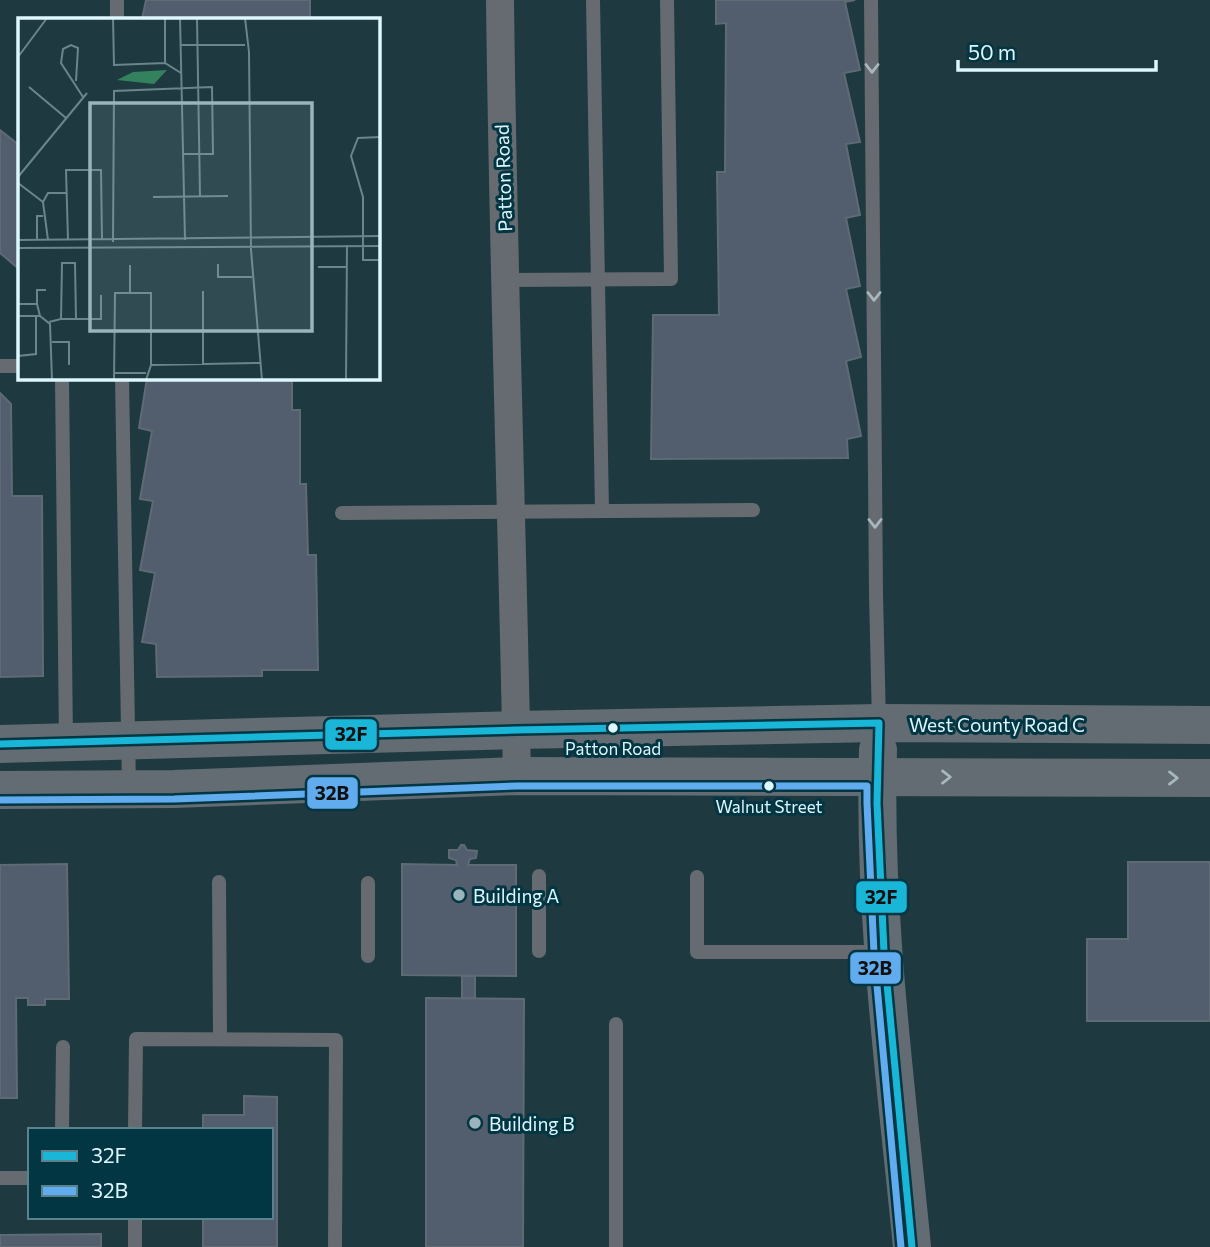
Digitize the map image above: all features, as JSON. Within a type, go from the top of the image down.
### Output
[{"type":"main road","name":"West County Road C","points":[[0,744],[879,723],[1210,725]]},
{"type":"main road","points":[[879,723],[877,803],[884,952],[912,1247]]},
{"type":"main road","points":[[0,790],[174,789],[517,776],[1210,778]]},
{"type":"street","name":"Patton Road","points":[[500,0],[517,776]]},
{"type":"lane","points":[[117,0],[117,18]]},
{"type":"lane","points":[[593,0],[602,511]]},
{"type":"lane","points":[[506,280],[671,279],[667,0]]},
{"type":"lane","points":[[871,0],[879,723]]},
{"type":"lane","points":[[0,366],[18,366]]},
{"type":"lane","points":[[62,380],[66,743]]},
{"type":"lane","points":[[120,789],[122,380]]},
{"type":"lane","points":[[342,513],[753,510]]},
{"type":"lane","points":[[539,876],[539,951]]},
{"type":"lane","points":[[697,877],[697,952],[884,952]]},
{"type":"lane","points":[[219,882],[220,1039]]},
{"type":"lane","points":[[368,883],[368,956]]},
{"type":"lane","points":[[616,1024],[616,1247]]},
{"type":"lane","points":[[135,1128],[136,1039],[336,1040],[335,1247]]},
{"type":"lane","points":[[62,1128],[63,1047]]},
{"type":"lane","points":[[0,1178],[28,1178]]},
{"type":"lane","points":[[135,1219],[135,1247]]},
{"type":"building","points":[[146,0],[310,0],[310,18],[142,18]]},
{"type":"building","points":[[716,0],[855,0],[845,2],[860,70],[844,73],[860,142],[846,144],[860,215],[846,218],[860,286],[846,289],[861,357],[846,361],[861,436],[847,439],[848,458],[651,459],[653,315],[719,315],[717,172],[725,172],[726,23],[716,24]]},
{"type":"building","points":[[0,130],[18,144],[18,268],[0,253]]},
{"type":"building","points":[[147,380],[292,380],[292,410],[300,410],[300,484],[306,484],[308,555],[316,555],[318,670],[262,670],[262,676],[157,677],[156,644],[142,642],[155,573],[140,570],[153,501],[140,499],[152,431],[139,428]]},
{"type":"building","points":[[0,393],[11,404],[12,496],[42,496],[43,676],[0,677]]},
{"type":"building","name":"Building A","points":[[461,845],[467,850],[477,851],[476,858],[470,859],[468,865],[516,865],[516,976],[402,975],[402,864],[457,865],[456,860],[449,858],[449,850],[458,850]]},
{"type":"building","points":[[1128,862],[1210,862],[1210,1021],[1087,1021],[1087,939],[1128,939]]},
{"type":"building","points":[[67,864],[69,999],[45,999],[45,1005],[28,1005],[28,998],[16,998],[17,1098],[0,1098],[0,865]]},
{"type":"building","points":[[462,976],[475,976],[475,998],[462,998]]},
{"type":"building","name":"Building B","points":[[426,998],[524,999],[523,1247],[426,1247]]},
{"type":"building","points":[[244,1096],[277,1097],[277,1247],[203,1247],[203,1219],[273,1219],[273,1128],[203,1128],[203,1115],[244,1115]]},
{"type":"building","points":[[101,1234],[101,1247],[0,1247],[0,1235]]},
{"type":"transit line","name":"32F","points":[[0,744],[879,723],[877,803],[884,952],[912,1247]]},
{"type":"transit line","name":"32B","points":[[0,800],[174,799],[517,786],[867,786],[874,953],[901,1247]]},
{"type":"place","name":"Patton Road","points":[[613,728]]},
{"type":"place","name":"Walnut Street","points":[[769,786]]},
{"type":"place","name":"Building A","points":[[459,895]]},
{"type":"place","name":"Building B","points":[[475,1123]]}]
